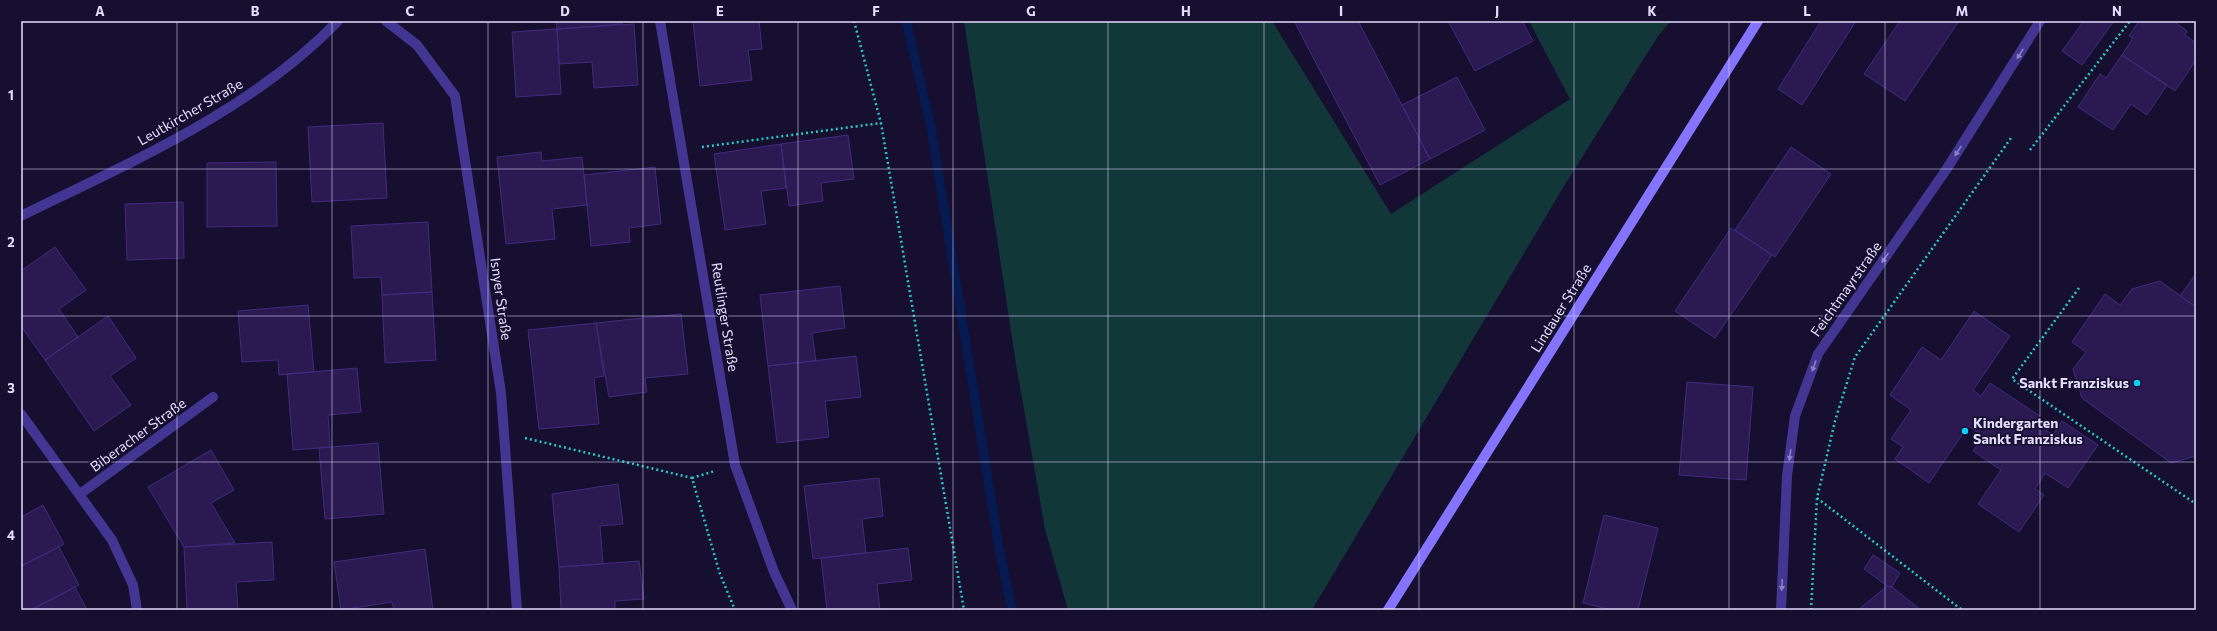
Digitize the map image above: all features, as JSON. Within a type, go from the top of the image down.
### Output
[{"type":"main road","name":"Lindauer Straße","points":[[1388,610],[1758,21]]},
{"type":"street","name":"Leutkircher Straße","points":[[21,216],[177,139],[266,83],[338,21]]},
{"type":"street","name":"Isnyer Straße","points":[[386,21],[417,45],[455,96],[501,393],[517,610]]},
{"type":"street","name":"Reutlinger Straße","points":[[660,21],[684,149],[735,464],[774,572],[792,610]]},
{"type":"street","name":"Feichtmayrstraße","points":[[1781,610],[1787,476],[1795,416],[1818,354],[1950,164],[2040,21]]},
{"type":"street","name":"Biberacher Straße","points":[[80,494],[213,397]]},
{"type":"street","points":[[21,414],[112,540],[133,585],[136,610]]},
{"type":"path","points":[[854,21],[881,123],[964,610]]},
{"type":"path","points":[[2030,150],[2130,21]]},
{"type":"path","points":[[684,149],[881,123]]},
{"type":"path","points":[[1812,610],[1817,498],[1835,421],[1855,357],[2011,138]]},
{"type":"path","points":[[2079,288],[2012,379],[2196,504]]},
{"type":"path","points":[[505,433],[692,478],[720,574],[735,610]]},
{"type":"path","points":[[1817,498],[1962,610]]},
{"type":"green space","points":[[964,21],[1272,21],[1391,214],[1570,99],[1529,21],[1671,21],[1658,36],[1564,186],[1312,610],[1068,610],[1045,529],[1016,364]]},
{"type":"building","points":[[556,21],[622,21],[622,24],[557,29]]},
{"type":"building","points":[[693,21],[759,21],[762,49],[748,50],[752,80],[700,86]]},
{"type":"building","points":[[1294,21],[1358,21],[1430,159],[1380,185]]},
{"type":"building","points":[[1448,21],[1522,21],[1533,41],[1475,71]]},
{"type":"building","points":[[1821,21],[1856,21],[1802,105],[1778,89]]},
{"type":"building","points":[[1900,21],[1959,21],[1905,101],[1864,74]]},
{"type":"building","points":[[2084,21],[2114,21],[2082,65],[2062,51]]},
{"type":"building","points":[[2139,21],[2173,21],[2187,31],[2185,35],[2196,43],[2196,60],[2175,91],[2122,55],[2133,38],[2129,36]]},
{"type":"building","points":[[634,24],[638,85],[594,88],[592,62],[559,64],[557,29]]},
{"type":"building","points":[[557,29],[561,94],[516,97],[512,32]]},
{"type":"building","points":[[2122,55],[2167,85],[2147,115],[2131,104],[2113,130],[2078,107],[2100,74],[2106,78]]},
{"type":"building","points":[[1457,77],[1485,130],[1430,159],[1402,105]]},
{"type":"building","points":[[383,123],[387,198],[312,202],[308,127]]},
{"type":"building","points":[[848,135],[854,179],[821,183],[823,201],[789,206],[781,144]]},
{"type":"building","points":[[781,144],[786,188],[761,191],[766,224],[725,230],[714,154]]},
{"type":"building","points":[[1791,147],[1831,174],[1775,257],[1735,230]]},
{"type":"building","points":[[541,152],[542,161],[582,157],[587,205],[552,209],[555,239],[506,244],[497,157]]},
{"type":"building","points":[[276,162],[277,226],[207,227],[207,163]]},
{"type":"building","points":[[655,167],[661,224],[629,228],[630,242],[591,246],[584,175]]},
{"type":"building","points":[[183,202],[184,258],[127,260],[125,204]]},
{"type":"building","points":[[428,222],[432,292],[382,295],[381,277],[354,278],[351,226]]},
{"type":"building","points":[[1731,228],[1772,255],[1715,338],[1675,311]]},
{"type":"building","points":[[55,247],[86,290],[59,309],[78,337],[45,360],[21,326],[21,271]]},
{"type":"building","points":[[2196,274],[2196,307],[2180,296]]},
{"type":"building","name":"Sankt Franziskus","points":[[2160,281],[2196,307],[2196,456],[2171,463],[2082,398],[2073,369],[2086,352],[2072,342],[2105,294],[2120,305],[2132,289]]},
{"type":"building","points":[[840,286],[845,328],[812,333],[816,361],[768,366],[760,295]]},
{"type":"building","points":[[432,292],[436,360],[385,363],[382,295]]},
{"type":"building","points":[[308,305],[314,372],[279,375],[278,360],[242,362],[238,311]]},
{"type":"building","points":[[1974,311],[2010,336],[1973,390],[1981,396],[1990,383],[2040,416],[2035,423],[2053,435],[2062,421],[2098,445],[2068,488],[2045,473],[2035,489],[2044,495],[2019,532],[1978,504],[2001,470],[1973,451],[1983,436],[1968,426],[1929,483],[1895,459],[1903,447],[1891,439],[1911,410],[1890,395],[1922,347],[1941,360]]},
{"type":"building","points":[[681,314],[688,374],[645,378],[647,392],[609,397],[596,323]]},
{"type":"building","points":[[108,316],[136,358],[110,376],[131,405],[94,431],[45,360]]},
{"type":"building","points":[[596,323],[604,376],[594,378],[599,424],[539,429],[528,330]]},
{"type":"building","points":[[856,356],[861,397],[825,401],[829,437],[777,443],[768,366]]},
{"type":"building","points":[[357,368],[361,412],[328,415],[330,447],[293,450],[287,374]]},
{"type":"building","points":[[1687,382],[1753,387],[1746,480],[1679,475]]},
{"type":"building","points":[[378,443],[384,514],[325,519],[319,448]]},
{"type":"building","points":[[211,450],[234,490],[211,503],[235,543],[184,547],[148,487]]},
{"type":"building","points":[[879,478],[883,516],[862,519],[866,553],[813,559],[804,486]]},
{"type":"building","points":[[618,484],[623,524],[600,526],[603,564],[559,567],[552,494]]},
{"type":"building","points":[[43,505],[64,544],[21,566],[21,517]]},
{"type":"building","points":[[1604,515],[1658,528],[1638,610],[1612,610],[1583,603]]},
{"type":"building","points":[[272,542],[274,580],[236,582],[238,610],[187,610],[184,547]]},
{"type":"building","points":[[59,547],[79,585],[31,610],[23,610],[21,605],[21,566]]},
{"type":"building","points":[[908,548],[912,580],[877,584],[880,610],[827,610],[821,558]]},
{"type":"building","points":[[425,549],[433,610],[394,610],[392,602],[341,610],[334,562]]},
{"type":"building","points":[[1873,555],[1900,573],[1892,587],[1887,586],[1864,569]]},
{"type":"building","points":[[639,561],[644,599],[615,601],[615,610],[561,610],[559,567]]},
{"type":"building","points":[[1887,586],[1892,587],[1921,610],[1858,610]]},
{"type":"building","points":[[75,587],[87,610],[31,610]]},
{"type":"waterway","points":[[906,21],[931,127],[999,548],[1012,610]]},
{"type":"place","name":"Sankt Franziskus","points":[[2137,383]]},
{"type":"place","name":"Kindergarten Sankt Franziskus","points":[[1965,431]]}]
